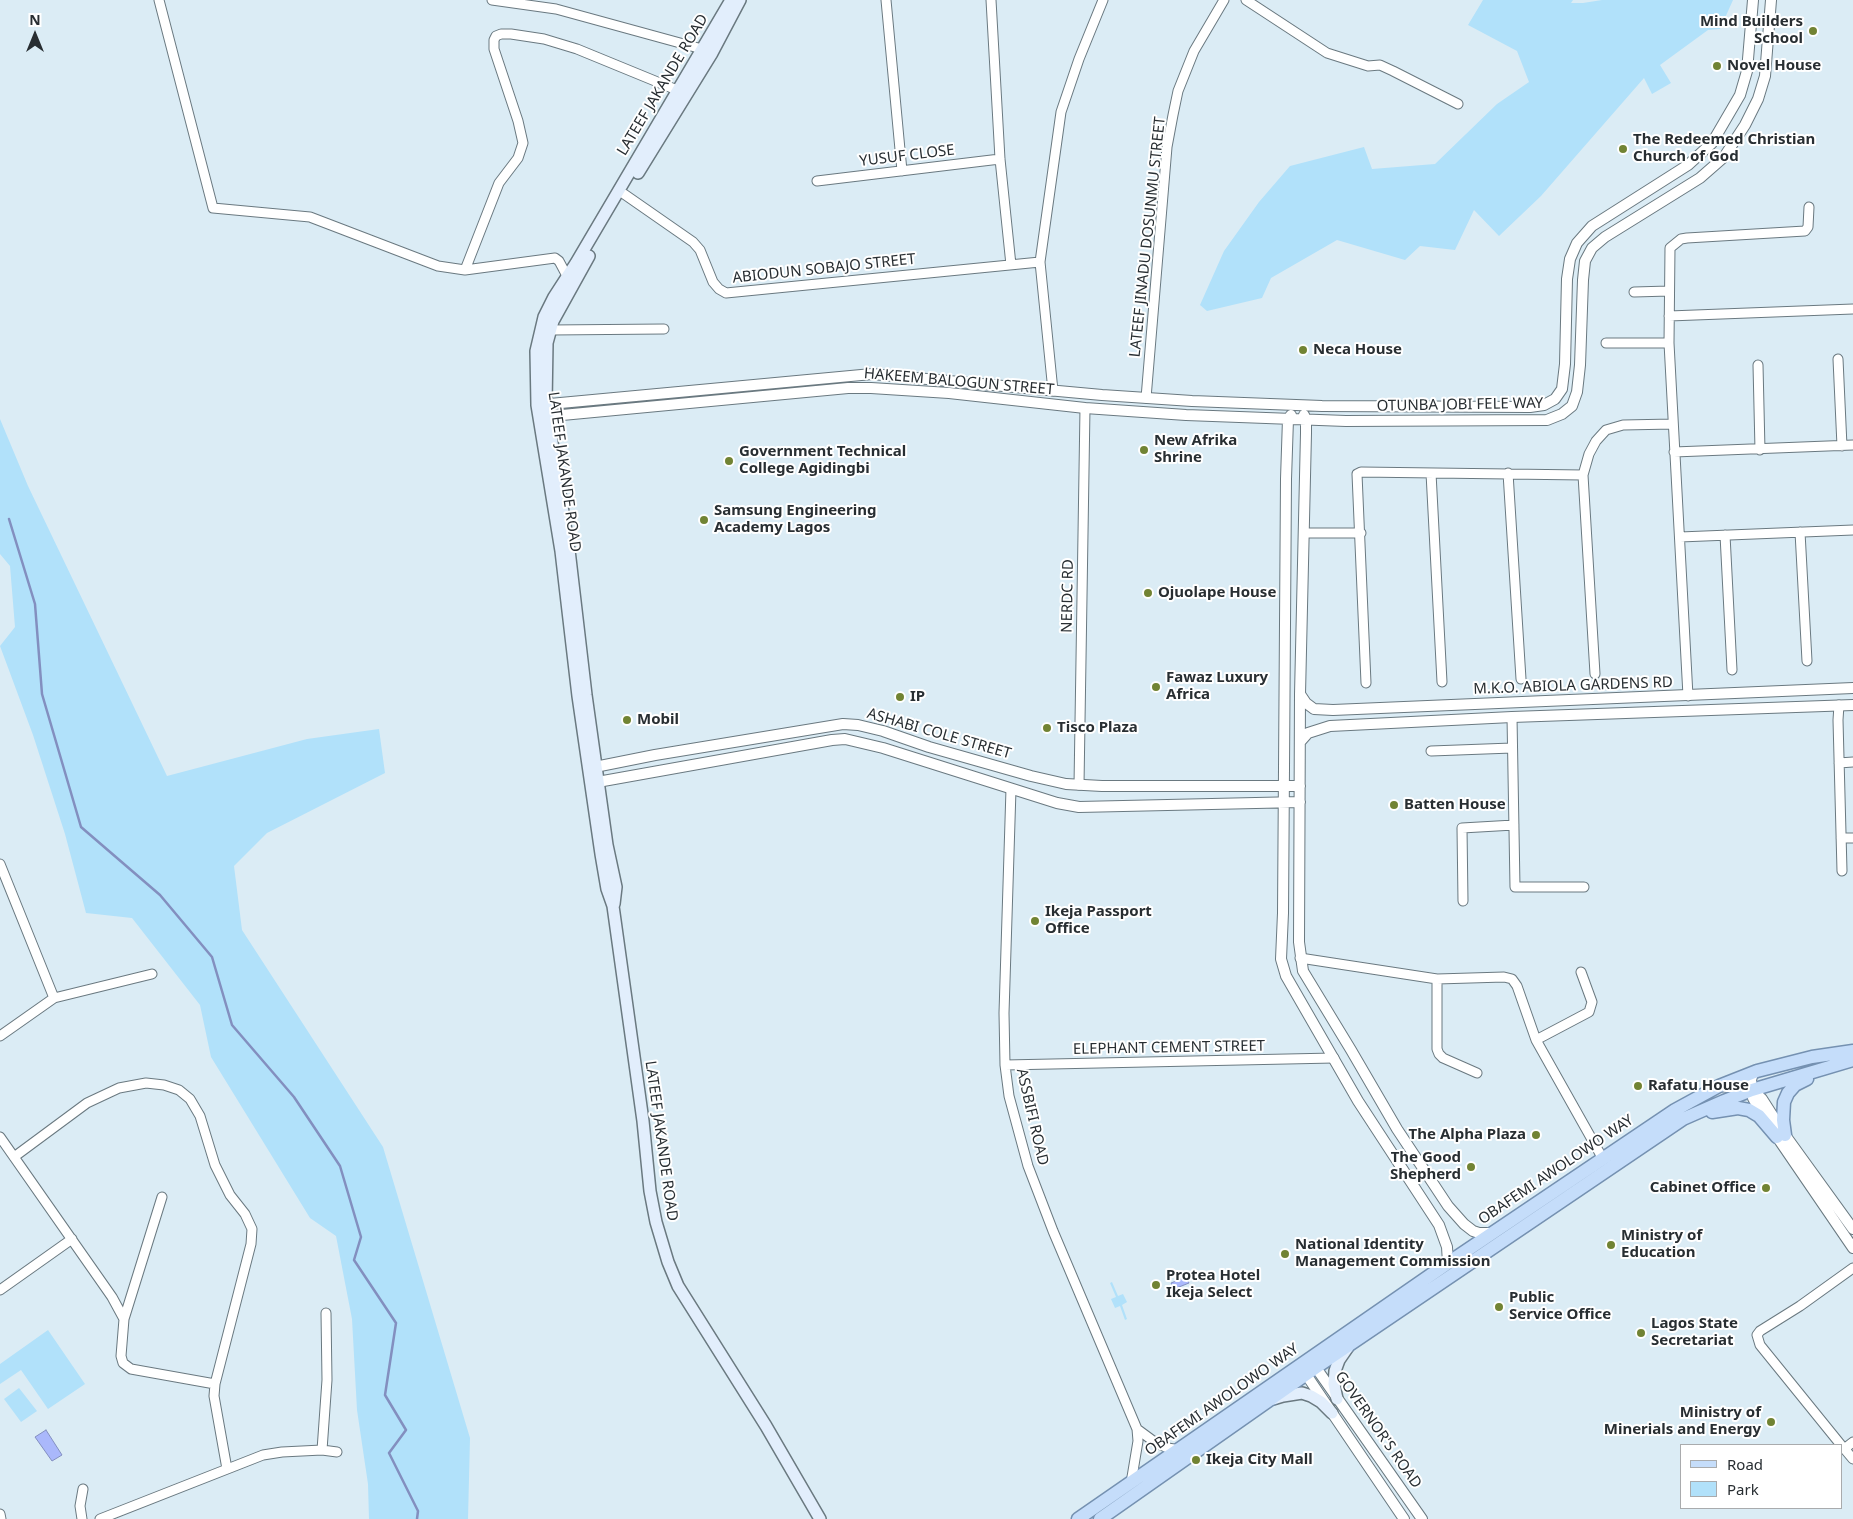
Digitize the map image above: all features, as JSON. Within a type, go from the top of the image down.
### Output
[{"type":"main road","name":"LATEEF JAKANDE ROAD","points":[[731,0],[544,317],[537,340],[536,351],[578,696],[593,768],[602,862],[607,889],[614,906],[643,1121],[650,1191],[662,1243],[678,1286],[766,1426],[820,1519]]},
{"type":"main road","name":"LATEEF JAKANDE ROAD","points":[[542,404],[546,351],[551,330],[570,288],[624,194],[712,53],[740,0]]},
{"type":"main road","name":"OBAFEMI AWOLOWO WAY","points":[[1078,1519],[1179,1450],[1307,1367],[1448,1263],[1675,1110],[1719,1086],[1753,1073],[1812,1057],[1853,1051]]},
{"type":"main road","name":"OBAFEMI AWOLOWO WAY","points":[[1100,1519],[1140,1489],[1267,1402],[1307,1367],[1349,1346],[1683,1119],[1752,1090],[1848,1062]]},
{"type":"main road","points":[[1781,1136],[1782,1110],[1788,1093],[1795,1085],[1809,1078],[1833,1071],[1848,1062]]},
{"type":"main road","points":[[1683,1119],[1727,1108],[1738,1108],[1749,1110],[1759,1116],[1781,1136]]},
{"type":"main road","points":[[1337,1399],[1334,1384],[1335,1371],[1339,1360],[1349,1346]]},
{"type":"main road","points":[[1267,1402],[1283,1396],[1302,1393],[1312,1396],[1332,1413]]},
{"type":"street","points":[[159,0],[213,208],[310,217],[438,266],[465,270],[550,258],[559,261],[567,276]]},
{"type":"street","points":[[492,0],[556,9],[702,49]]},
{"type":"street","points":[[886,0],[902,171]]},
{"type":"street","points":[[991,0],[1000,159],[1011,265]]},
{"type":"street","name":"HAKEEM BALOGUN STREET","points":[[1053,391],[1040,262],[1061,112],[1079,59],[1104,0]]},
{"type":"street","name":"LATEEF JINADU DOSUNMU STREET","points":[[1146,398],[1168,147],[1173,116],[1178,91],[1194,51],[1224,0]]},
{"type":"street","points":[[1246,0],[1327,53],[1368,66],[1380,66],[1394,71],[1458,104]]},
{"type":"street","name":"OTUNBA JOBI FELE WAY","points":[[1300,405],[1530,407],[1544,405],[1555,399],[1562,389],[1565,364],[1567,279],[1570,259],[1577,243],[1592,226],[1688,165],[1712,143],[1740,95],[1747,71],[1754,0]]},
{"type":"street","name":"OTUNBA JOBI FELE WAY","points":[[1288,419],[1531,421],[1547,420],[1562,414],[1572,406],[1577,392],[1585,261],[1592,248],[1605,236],[1700,178],[1724,157],[1745,125],[1758,99],[1765,76],[1772,0]]},
{"type":"street","points":[[465,270],[499,182],[518,158],[523,143],[518,121],[494,49],[496,36],[511,34],[544,39],[577,48],[677,90]]},
{"type":"street","name":"YUSUF CLOSE","points":[[817,181],[1000,159]]},
{"type":"street","name":"ABIODUN SOBAJO STREET","points":[[624,194],[693,242],[700,250],[713,282],[726,293],[1040,262]]},
{"type":"street","points":[[1688,696],[1669,343],[1670,248],[1676,242],[1687,238],[1805,231],[1808,227],[1809,207]]},
{"type":"street","points":[[1634,292],[1669,291]]},
{"type":"street","points":[[1669,316],[1853,309]]},
{"type":"street","points":[[1567,311],[1582,312]]},
{"type":"street","points":[[551,330],[664,329]]},
{"type":"street","points":[[1606,343],[1669,343]]},
{"type":"street","points":[[1838,359],[1842,446]]},
{"type":"street","points":[[1758,365],[1760,450]]},
{"type":"street","name":"HAKEEM BALOGUN STREET","points":[[542,404],[872,374],[1146,398],[1300,405]]},
{"type":"street","points":[[976,396],[978,383]]},
{"type":"street","name":"HAKEEM BALOGUN STREET","points":[[543,417],[848,388],[871,388],[976,396],[1084,408],[1288,419]]},
{"type":"street","points":[[677,392],[677,404]]},
{"type":"street","points":[[1448,1263],[1449,1255],[1444,1238],[1434,1216],[1358,1101],[1286,976],[1281,959],[1288,419],[1300,405],[1306,420],[1300,694],[1300,958],[1303,971],[1397,1129],[1435,1186],[1464,1224],[1479,1233],[1493,1233]]},
{"type":"street","name":"NERDC RD","points":[[1079,785],[1084,408]]},
{"type":"street","points":[[1595,674],[1583,475],[1589,454],[1596,441],[1606,430],[1623,425],[1673,424]]},
{"type":"street","points":[[1674,452],[1853,445]]},
{"type":"street","points":[[1366,683],[1357,474],[1361,472],[1583,475]]},
{"type":"street","points":[[1431,473],[1442,682]]},
{"type":"street","points":[[1508,473],[1520,678]]},
{"type":"street","points":[[1286,479],[1305,479]]},
{"type":"street","points":[[1680,536],[1853,530]]},
{"type":"street","points":[[1800,532],[1806,662]]},
{"type":"street","points":[[1304,533],[1361,533]]},
{"type":"street","points":[[1725,535],[1732,670]]},
{"type":"street","name":"M.K.O. ABIOLA GARDENS RD","points":[[1300,694],[1306,703],[1314,708],[1333,710],[1853,688]]},
{"type":"street","points":[[1610,699],[1610,714]]},
{"type":"street","points":[[1839,705],[1842,871]]},
{"type":"street","name":"M.K.O. ABIOLA GARDENS RD","points":[[1300,742],[1308,733],[1330,726],[1512,717],[1853,705]]},
{"type":"street","points":[[1512,717],[1515,887],[1584,887]]},
{"type":"street","name":"ASHABI COLE STREET","points":[[593,768],[646,757],[843,724],[858,725],[883,731],[929,747],[1066,784],[1300,786]]},
{"type":"street","name":"ASHABI COLE STREET","points":[[595,782],[845,739],[883,748],[1011,790],[1079,807],[1300,802]]},
{"type":"street","points":[[1431,751],[1512,748]]},
{"type":"street","points":[[646,757],[649,773]]},
{"type":"street","points":[[1839,763],[1853,762]]},
{"type":"street","points":[[1228,786],[1228,804]]},
{"type":"street","name":"ASSBIFI ROAD","points":[[1011,790],[1004,1013],[1005,1066],[1010,1096],[1028,1166],[1053,1231],[1136,1429]]},
{"type":"street","points":[[1462,902],[1462,828],[1514,825]]},
{"type":"street","points":[[1841,838],[1853,838]]},
{"type":"street","points":[[0,864],[54,998]]},
{"type":"street","points":[[1300,958],[1437,979],[1512,979],[1517,986],[1536,1040],[1602,1159]]},
{"type":"street","points":[[1536,1040],[1589,1012],[1592,1002],[1582,972]]},
{"type":"street","points":[[0,1036],[54,998],[152,974]]},
{"type":"street","points":[[1437,979],[1439,1054],[1443,1058],[1477,1073]]},
{"type":"street","name":"ELEPHANT CEMENT STREET","points":[[1005,1066],[1334,1058]]},
{"type":"street","points":[[1752,1090],[1751,1080],[1753,1073]]},
{"type":"street","points":[[14,1157],[88,1102],[120,1088],[146,1083],[164,1085],[179,1090],[190,1099],[200,1116],[215,1165],[230,1195],[245,1214],[252,1229],[251,1244],[215,1384],[214,1396],[227,1468]]},
{"type":"street","points":[[1719,1086],[1752,1090],[1762,1099],[1781,1136],[1853,1248]]},
{"type":"street","points":[[1781,1136],[1853,1229]]},
{"type":"street","points":[[0,1137],[112,1297],[124,1320]]},
{"type":"street","points":[[1421,1195],[1435,1186]]},
{"type":"street","points":[[162,1197],[124,1320],[121,1356],[123,1363],[131,1369],[215,1384]]},
{"type":"street","points":[[0,1290],[72,1238]]},
{"type":"street","points":[[1840,1444],[1760,1345],[1757,1335],[1760,1331],[1800,1306],[1853,1268]]},
{"type":"street","points":[[322,1450],[327,1380],[326,1313]]},
{"type":"street","name":"GOVERNOR'S ROAD","points":[[1307,1367],[1337,1399],[1422,1519]]},
{"type":"street","name":"GOVERNOR'S ROAD","points":[[1307,1367],[1332,1413],[1404,1519]]},
{"type":"street","points":[[1136,1429],[1156,1443],[1179,1450]]},
{"type":"street","points":[[1131,1483],[1138,1441],[1136,1429]]},
{"type":"street","points":[[1843,1448],[1853,1459]]},
{"type":"street","points":[[100,1519],[263,1455],[322,1450],[337,1452]]},
{"type":"street","points":[[82,1519],[80,1506],[83,1489]]},
{"type":"street","points":[[0,1514],[1,1519]]},
{"type":"green space","points":[[1483,0],[1573,0],[1571,3],[1583,3],[1602,0],[1733,0],[1720,29],[1708,30],[1660,65],[1671,83],[1652,94],[1644,78],[1541,196],[1499,236],[1474,210],[1455,250],[1420,246],[1405,260],[1337,240],[1271,278],[1262,298],[1207,311],[1200,305],[1224,251],[1259,202],[1290,166],[1364,147],[1372,169],[1435,164],[1497,104],[1529,82],[1517,51],[1468,25]]},
{"type":"green space","points":[[0,419],[28,486],[167,776],[307,739],[379,729],[385,773],[267,833],[234,866],[242,930],[383,1147],[470,1438],[468,1519],[369,1519],[368,1484],[357,1410],[352,1319],[336,1236],[310,1218],[211,1057],[200,1005],[132,918],[86,913],[65,834],[33,735],[0,646],[15,627],[10,566],[0,554]]},
{"type":"green space","points":[[1112,1282],[1118,1296],[1123,1294],[1127,1302],[1122,1305],[1127,1319],[1125,1320],[1120,1306],[1115,1308],[1111,1299],[1116,1297],[1110,1283]]},
{"type":"green space","points":[[48,1330],[85,1384],[48,1409],[21,1370],[0,1384],[0,1364]]},
{"type":"green space","points":[[19,1388],[37,1411],[21,1422],[4,1399]]},
{"type":"water","points":[[1186,1277],[1189,1283],[1174,1289],[1171,1283]]},
{"type":"water","points":[[46,1430],[62,1455],[52,1461],[35,1437]]},
{"type":"waterway","points":[[9,519],[35,604],[42,694],[81,827],[160,895],[212,957],[232,1025],[294,1097],[340,1166],[361,1237],[354,1260],[396,1323],[385,1395],[406,1430],[389,1453],[418,1511],[417,1519]]},
{"type":"place","name":"Mind Builders School","points":[[1813,31]]},
{"type":"place","name":"Novel House","points":[[1717,66]]},
{"type":"place","name":"The Redeemed Christian Church of God","points":[[1623,149]]},
{"type":"place","name":"Neca House","points":[[1303,350]]},
{"type":"place","name":"New Afrika Shrine","points":[[1144,450]]},
{"type":"place","name":"Government Technical College Agidingbi","points":[[729,461]]},
{"type":"place","name":"Samsung Engineering Academy Lagos","points":[[704,520]]},
{"type":"place","name":"Ojuolape House","points":[[1148,593]]},
{"type":"place","name":"Fawaz Luxury Africa","points":[[1156,687]]},
{"type":"place","name":"IP","points":[[900,697]]},
{"type":"place","name":"Mobil","points":[[627,720]]},
{"type":"place","name":"Tisco Plaza","points":[[1047,728]]},
{"type":"place","name":"Batten House","points":[[1394,805]]},
{"type":"place","name":"Ikeja Passport Office","points":[[1035,921]]},
{"type":"place","name":"Rafatu House","points":[[1638,1086]]},
{"type":"place","name":"The Alpha Plaza","points":[[1536,1135]]},
{"type":"place","name":"The Good Shepherd","points":[[1471,1167]]},
{"type":"place","name":"Cabinet Office","points":[[1766,1188]]},
{"type":"place","name":"Ministry of Education","points":[[1611,1245]]},
{"type":"place","name":"National Identity Management Commission","points":[[1285,1254]]},
{"type":"place","name":"Protea Hotel Ikeja Select","points":[[1156,1285]]},
{"type":"place","name":"Public Service Office","points":[[1499,1307]]},
{"type":"place","name":"Lagos State Secretariat","points":[[1641,1333]]},
{"type":"place","name":"Ministry of Minerials and Energy","points":[[1771,1422]]},
{"type":"place","name":"Ikeja City Mall","points":[[1196,1460]]}]
